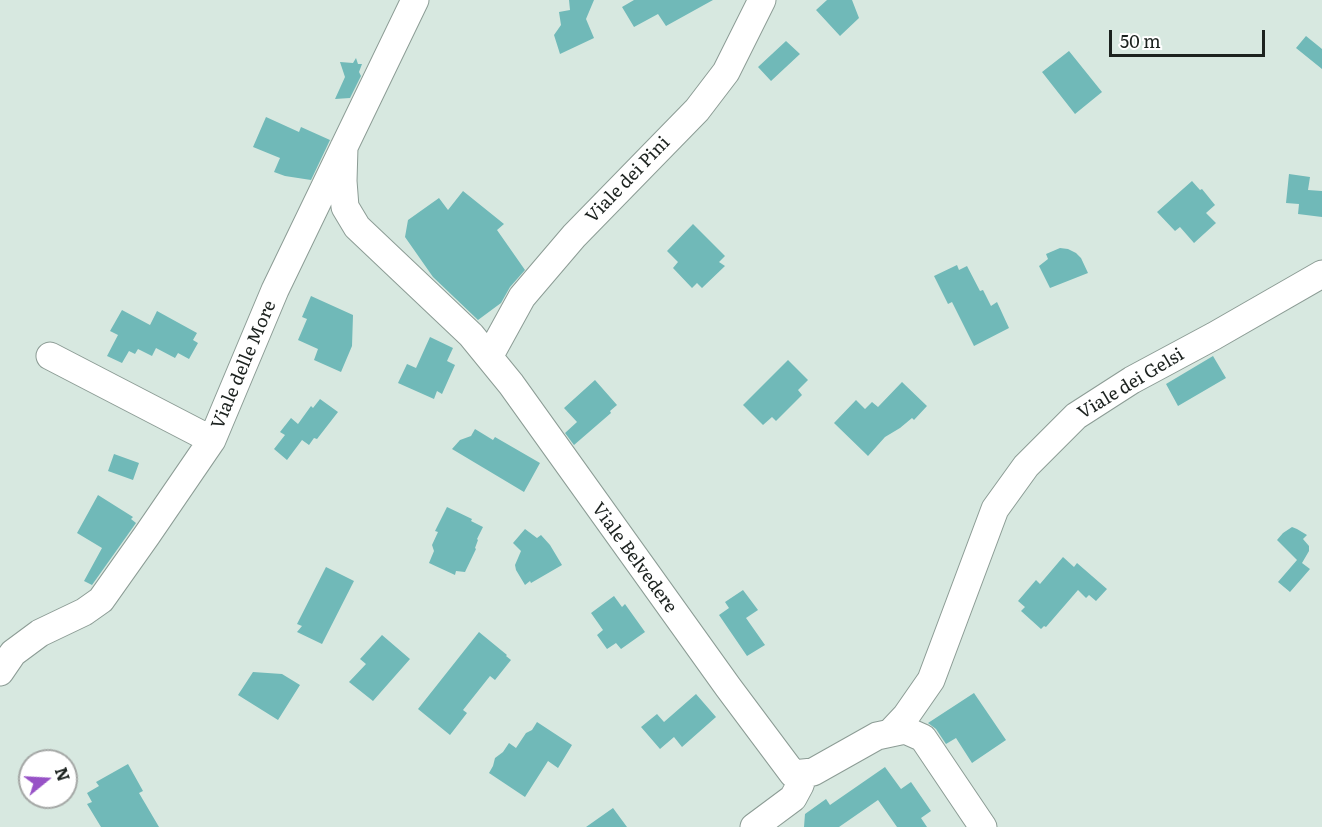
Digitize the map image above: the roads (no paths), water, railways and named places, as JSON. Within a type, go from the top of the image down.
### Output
[{"type":"street","name":"Viale delle More","points":[[0,672],[13,653],[40,633],[84,612],[100,600],[212,440],[275,290],[415,0]]},
{"type":"street","name":"Viale dei Pini","points":[[489,357],[522,297],[574,236],[697,110],[719,82],[762,0]]},
{"type":"street","name":"Viale Belvedere","points":[[345,147],[343,181],[345,207],[357,227],[463,327],[489,357],[511,384],[771,745],[793,774],[804,773]]},
{"type":"street","name":"Viale dei Gelsi","points":[[890,733],[906,716],[931,680],[996,509],[1026,466],[1076,416],[1132,380],[1322,274]]},
{"type":"street","points":[[50,356],[212,440]]},
{"type":"street","points":[[754,827],[793,798],[804,773],[813,772],[877,736],[905,730],[923,738],[983,827]]}]
